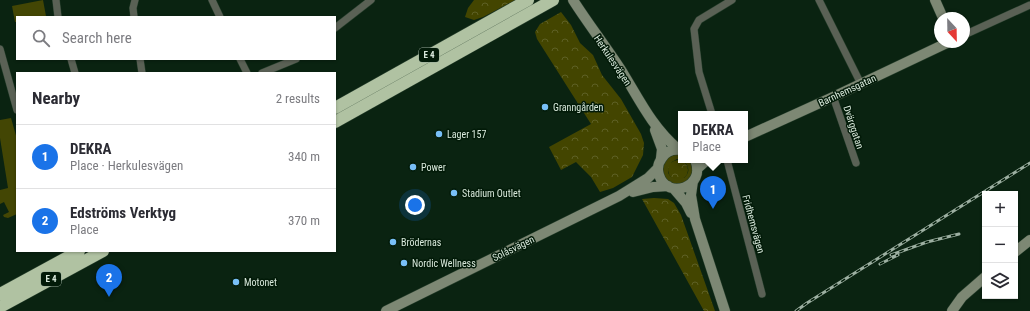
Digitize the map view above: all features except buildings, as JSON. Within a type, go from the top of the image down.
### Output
[{"type":"highway","name":"E 4","points":[[336,107],[528,0]]},
{"type":"highway","name":"E 4","points":[[336,121],[552,0]]},
{"type":"highway","name":"E 4","points":[[0,294],[78,252]]},
{"type":"highway","name":"E 4","points":[[0,307],[101,252]]},
{"type":"street","points":[[56,0],[58,16]]},
{"type":"street","points":[[134,16],[133,8],[135,0]]},
{"type":"street","points":[[212,0],[220,16]]},
{"type":"street","points":[[336,27],[371,0]]},
{"type":"street","name":"Herkulesvägen","points":[[573,0],[622,72],[651,121],[661,144],[662,152],[658,173],[663,183],[671,187]]},
{"type":"street","points":[[711,111],[699,72],[694,29],[699,20],[732,0]]},
{"type":"street","points":[[819,0],[861,84]]},
{"type":"street","points":[[935,0],[940,12]]},
{"type":"street","points":[[970,32],[1030,5]]},
{"type":"street","name":"Barnhemsgatan","points":[[748,136],[936,48]]},
{"type":"street","points":[[0,49],[16,106]]},
{"type":"street","points":[[71,60],[75,72]]},
{"type":"street","points":[[140,60],[142,72]]},
{"type":"street","points":[[240,60],[246,72]]},
{"type":"street","points":[[264,72],[294,60]]},
{"type":"street","name":"Dvärggatan","points":[[833,97],[856,163]]},
{"type":"street","name":"Herkulesvägen","points":[[651,121],[669,142],[678,149]]},
{"type":"street","name":"Solåsvägen","points":[[386,311],[619,196],[645,181],[667,153],[678,150]]},
{"type":"street","name":"Fridhemsvägen","points":[[728,163],[762,294]]},
{"type":"street","points":[[696,165],[696,176],[693,181],[691,195],[695,219],[725,309]]},
{"type":"street","name":"Solåsvägen","points":[[619,196],[652,187],[685,188],[693,181]]},
{"type":"street","points":[[671,187],[686,203],[695,219]]},
{"type":"street","points":[[1018,250],[1030,241]]},
{"type":"street","points":[[952,311],[962,297],[982,280]]},
{"type":"shaded area","points":[[43,0],[46,16],[16,16],[15,22],[12,6]]},
{"type":"shaded area","points":[[11,118],[16,136],[16,214],[8,218],[4,217],[3,215],[9,212],[4,202],[0,204],[0,190],[8,188],[0,138],[0,120]]},
{"type":"shaded area","points":[[678,153],[678,159],[672,162],[668,170],[671,177],[684,178],[686,176],[688,169],[685,163],[692,163],[694,172],[683,185],[669,183],[661,170],[665,159]]},
{"type":"green space","points":[[474,0],[516,0],[474,20],[465,17],[468,8]]},
{"type":"green space","points":[[561,12],[571,25],[580,43],[593,55],[602,75],[621,99],[641,134],[644,143],[643,155],[632,177],[613,188],[600,192],[591,177],[576,162],[561,170],[549,147],[591,124],[537,39],[535,32],[540,24]]},
{"type":"green space","points":[[678,160],[678,163],[685,163],[687,166],[687,174],[682,179],[674,179],[669,174],[669,166],[674,161]]},
{"type":"green space","points":[[642,199],[668,199],[674,203],[681,215],[715,311],[704,311]]},
{"type":"railway","points":[[796,311],[1030,163]]},
{"type":"railway","points":[[891,255],[927,242],[959,234]]},
{"type":"railway","points":[[880,264],[898,255]]},
{"type":"place","name":"Granngården","points":[[545,107]]},
{"type":"place","name":"Lager 157","points":[[439,134]]},
{"type":"place","name":"Power","points":[[413,167]]},
{"type":"place","name":"Stadium Outlet","points":[[454,193]]},
{"type":"place","name":"DEKRA","points":[[713,209]]},
{"type":"place","name":"Brödernas","points":[[393,242]]},
{"type":"place","name":"Nordic Wellness","points":[[404,263]]},
{"type":"place","name":"Motonet","points":[[236,282]]},
{"type":"place","name":"Edströms Verktyg","points":[[109,297]]}]
